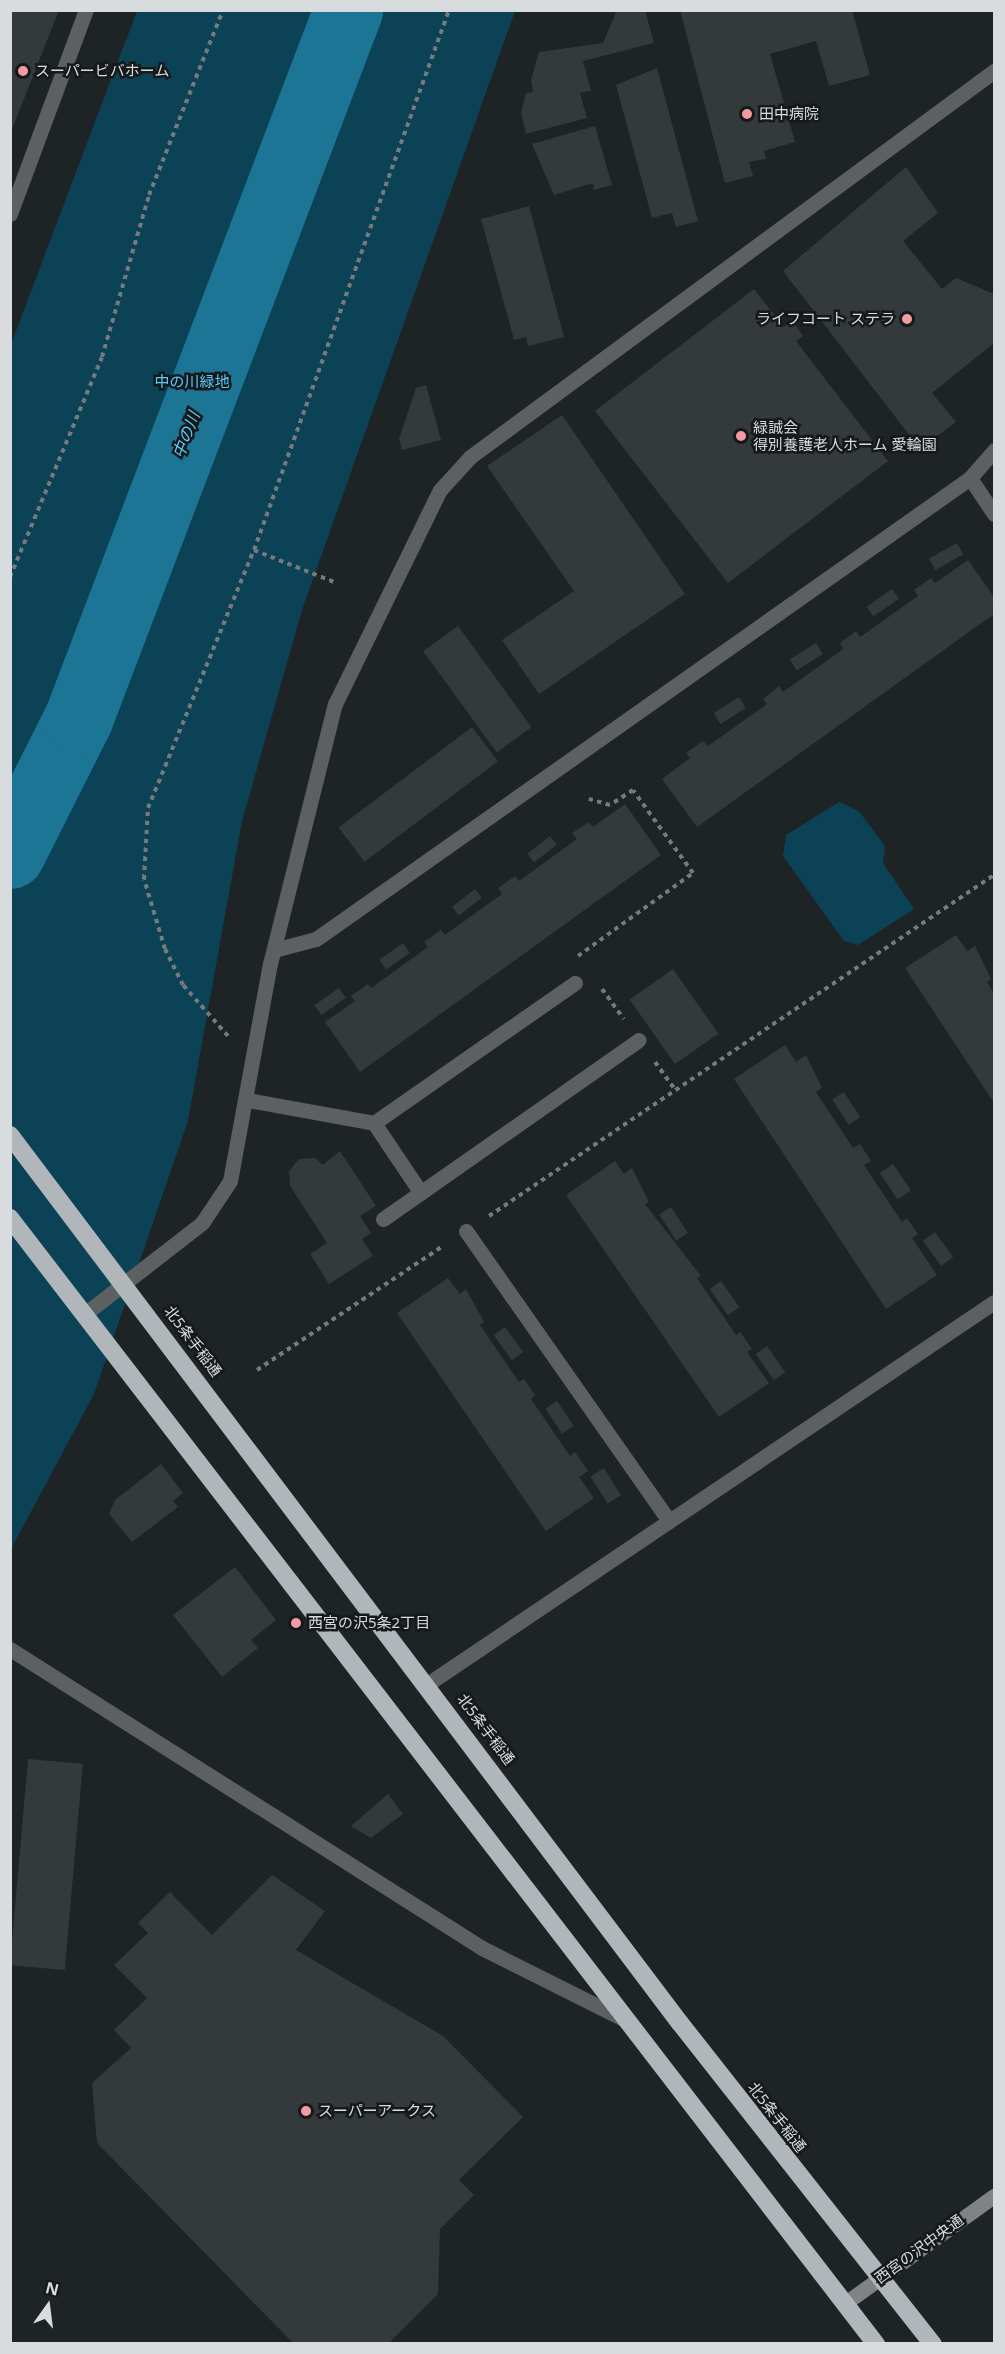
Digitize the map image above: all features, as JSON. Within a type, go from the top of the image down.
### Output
[{"type":"highway","name":"北5条手稲通","points":[[10,1135],[126,1283],[429,1683],[680,2023],[933,2343]]},
{"type":"highway","points":[[10,1218],[86,1313],[388,1714],[632,2024],[876,2343]]},
{"type":"street","points":[[10,214],[86,10]]},
{"type":"street","points":[[86,1313],[202,1223],[230,1181],[248,1100],[274,950],[335,704],[440,490],[470,457],[994,71]]},
{"type":"street","points":[[274,950],[316,939],[970,478],[994,450]]},
{"type":"street","points":[[970,478],[994,514]]},
{"type":"street","points":[[248,1100],[374,1123],[575,983]]},
{"type":"street","points":[[383,1219],[639,1040]]},
{"type":"street","points":[[374,1123],[421,1193]]},
{"type":"street","points":[[466,1231],[668,1520]]},
{"type":"street","points":[[429,1683],[994,1302]]},
{"type":"street","points":[[10,1649],[482,1948],[632,2024]]},
{"type":"street","name":"西宮の沢中央通","points":[[844,2304],[994,2196]]},
{"type":"path","points":[[10,577],[102,357],[148,195],[223,10]]},
{"type":"path","points":[[229,1036],[183,985],[165,949],[144,879],[142,845],[148,808],[254,550],[449,10]]},
{"type":"path","points":[[254,550],[334,582]]},
{"type":"path","points":[[584,964],[578,954],[693,873],[633,790],[610,805],[589,799]]},
{"type":"path","points":[[256,1370],[994,875]]},
{"type":"path","points":[[598,983],[675,1090]]},
{"type":"green space","name":"中の川緑地","points":[[137,11],[515,11],[303,607],[242,821],[188,1121],[94,1394],[11,1549],[11,344]]},
{"type":"green space","points":[[839,802],[859,811],[885,846],[883,863],[914,909],[858,945],[844,941],[783,856],[786,835]]},
{"type":"building","name":"スーパービバホーム","points":[[10,10],[59,10],[11,132],[10,132]]},
{"type":"building","points":[[617,10],[645,10],[654,43],[583,61],[591,91],[580,93],[587,118],[526,134],[521,113],[526,93],[533,92],[531,80],[539,52],[603,43]]},
{"type":"building","name":"田中病院","points":[[680,10],[852,10],[870,75],[829,86],[816,41],[770,54],[795,142],[764,151],[766,159],[749,162],[753,176],[725,183]]},
{"type":"building","points":[[657,68],[698,221],[676,227],[672,213],[652,218],[616,85]]},
{"type":"building","points":[[595,126],[612,185],[594,190],[593,183],[554,195],[532,144]]},
{"type":"building","name":"ライフコート ステラ","points":[[906,167],[938,213],[903,241],[942,289],[956,278],[994,294],[994,343],[932,393],[956,422],[920,449],[783,271]]},
{"type":"building","points":[[529,206],[564,337],[528,346],[526,337],[514,340],[481,219]]},
{"type":"building","name":"緑誠会 得別養護老人ホーム 愛輪園","points":[[754,289],[784,327],[792,320],[803,336],[796,341],[888,461],[728,583],[595,411]]},
{"type":"building","points":[[426,385],[441,440],[402,450],[399,439],[416,388]]},
{"type":"building","points":[[562,415],[685,594],[539,694],[502,640],[574,591],[487,466]]},
{"type":"building","points":[[957,543],[963,554],[935,570],[929,559]]},
{"type":"building","points":[[968,560],[994,597],[994,614],[697,827],[662,779],[690,758],[686,753],[703,741],[708,746],[767,704],[763,699],[779,686],[783,692],[843,649],[840,643],[856,631],[860,637],[918,596],[914,590],[931,578],[935,583]]},
{"type":"building","points":[[892,589],[899,599],[873,617],[867,607]]},
{"type":"building","points":[[458,626],[531,727],[497,752],[423,651]]},
{"type":"building","points":[[816,643],[823,654],[797,670],[790,659]]},
{"type":"building","points":[[739,697],[746,708],[720,724],[714,713]]},
{"type":"building","points":[[472,727],[498,761],[365,862],[339,828]]},
{"type":"building","points":[[625,804],[661,855],[360,1072],[325,1022],[355,1001],[351,996],[368,984],[371,988],[428,947],[424,942],[441,930],[445,935],[502,894],[498,888],[515,876],[519,881],[577,839],[572,833],[589,822],[593,827]]},
{"type":"building","points":[[550,836],[557,845],[534,863],[527,854]]},
{"type":"building","points":[[475,889],[482,898],[459,916],[452,907]]},
{"type":"building","points":[[956,935],[967,951],[975,946],[991,979],[987,982],[994,994],[994,1103],[905,968]]},
{"type":"building","points":[[403,943],[410,953],[386,969],[379,960]]},
{"type":"building","points":[[673,969],[718,1034],[675,1064],[630,999]]},
{"type":"building","points":[[339,988],[346,998],[321,1015],[314,1005]]},
{"type":"building","points":[[785,1045],[796,1062],[806,1055],[822,1088],[816,1092],[853,1148],[860,1144],[871,1161],[864,1165],[902,1222],[907,1218],[918,1234],[912,1238],[937,1275],[886,1309],[734,1079]]},
{"type":"building","points":[[844,1092],[860,1117],[849,1125],[832,1100]]},
{"type":"building","points":[[340,1151],[376,1206],[360,1216],[371,1233],[362,1239],[373,1256],[329,1284],[310,1254],[327,1243],[290,1186],[289,1171],[299,1159],[315,1158],[323,1165]]},
{"type":"building","points":[[615,1161],[624,1174],[632,1168],[649,1202],[645,1204],[701,1276],[697,1278],[736,1335],[740,1332],[752,1349],[747,1352],[769,1383],[719,1417],[566,1195]]},
{"type":"building","points":[[893,1164],[911,1191],[898,1199],[880,1173]]},
{"type":"building","points":[[671,1207],[688,1233],[676,1241],[659,1215]]},
{"type":"building","points":[[935,1232],[953,1257],[941,1266],[923,1241]]},
{"type":"building","points":[[448,1278],[460,1294],[466,1289],[484,1322],[480,1325],[519,1382],[524,1379],[535,1395],[531,1399],[570,1456],[575,1452],[588,1471],[579,1477],[594,1498],[546,1531],[397,1313]]},
{"type":"building","points":[[721,1281],[739,1307],[728,1315],[710,1289]]},
{"type":"building","points":[[505,1327],[523,1352],[512,1360],[494,1335]]},
{"type":"building","points":[[767,1346],[785,1372],[774,1380],[756,1354]]},
{"type":"building","points":[[557,1401],[574,1426],[562,1434],[545,1409]]},
{"type":"building","points":[[161,1464],[183,1493],[173,1501],[178,1507],[132,1542],[109,1514],[115,1500]]},
{"type":"building","points":[[604,1468],[621,1495],[607,1504],[590,1476]]},
{"type":"building","points":[[235,1567],[276,1620],[251,1640],[258,1648],[222,1677],[173,1615]]},
{"type":"building","points":[[28,1759],[83,1764],[65,1970],[10,1965]]},
{"type":"building","points":[[388,1794],[403,1814],[371,1838],[351,1826]]},
{"type":"building","name":"スーパーアークス","points":[[272,1875],[325,1911],[296,1950],[443,2036],[523,2117],[459,2180],[474,2195],[440,2229],[438,2294],[388,2344],[294,2344],[97,2143],[92,2083],[131,2048],[114,2030],[147,1998],[114,1965],[148,1933],[138,1923],[170,1892],[212,1935]]},
{"type":"waterway","name":"中の川","points":[[10,854],[78,719],[348,10]]},
{"type":"place","name":"スーパービバホーム","points":[[23,71]]},
{"type":"place","name":"田中病院","points":[[747,114]]},
{"type":"place","name":"ライフコート ステラ","points":[[907,319]]},
{"type":"place","name":"緑誠会 得別養護老人ホーム 愛輪園","points":[[741,436]]},
{"type":"place","name":"西宮の沢5条2丁目","points":[[296,1623]]},
{"type":"place","name":"スーパーアークス","points":[[306,2111]]}]
